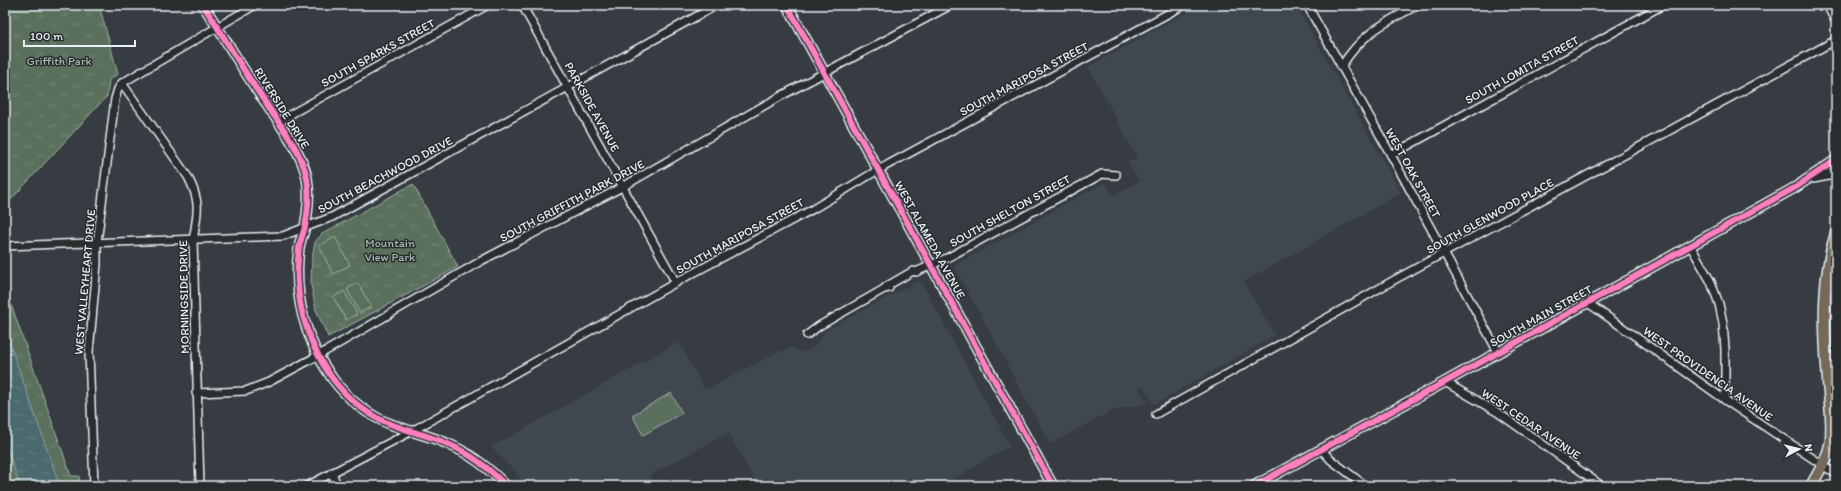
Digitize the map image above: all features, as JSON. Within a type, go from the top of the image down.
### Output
[{"type":"main road","name":"RIVERSIDE DRIVE","points":[[203,5],[301,158],[307,178],[308,192],[304,228],[299,248],[297,278],[298,297],[302,317],[307,330],[319,356],[331,376],[348,398],[377,417],[392,425],[447,444],[472,457],[486,466],[506,486]]},
{"type":"main road","name":"WEST ALAMEDA AVENUE","points":[[787,5],[1053,486]]},
{"type":"main road","points":[[1828,5],[1836,20]]},
{"type":"main road","name":"SOUTH MAIN STREET","points":[[1254,486],[1588,303],[1810,178],[1836,160]]},
{"type":"main road","name":"SOUTH MAIN STREET","points":[[1810,178],[1836,175]]},
{"type":"main road","points":[[1811,486],[1823,465],[1830,444],[1824,315],[1830,253],[1836,233]]},
{"type":"street","points":[[122,83],[255,5]]},
{"type":"street","name":"SOUTH SPARKS STREET","points":[[279,122],[488,5]]},
{"type":"street","name":"PARKSIDE AVENUE","points":[[522,5],[624,186],[676,283]]},
{"type":"street","name":"SOUTH BEACHWOOD DRIVE","points":[[5,246],[97,244],[283,236],[345,210],[717,5]]},
{"type":"street","name":"SOUTH GRIFFITH PARK DRIVE","points":[[196,393],[246,391],[319,356],[481,261],[624,186],[825,73],[951,5]]},
{"type":"street","name":"SOUTH MARIPOSA STREET","points":[[307,486],[412,431],[676,283],[812,209],[878,170],[1184,5]]},
{"type":"street","name":"WEST OAK STREET","points":[[1306,5],[1391,155],[1498,352]]},
{"type":"street","points":[[1341,67],[1361,40],[1380,26],[1418,5]]},
{"type":"street","name":"SOUTH LOMITA STREET","points":[[1391,155],[1663,5]]},
{"type":"street","name":"SOUTH GLENWOOD PLACE","points":[[1156,414],[1444,253],[1836,40]]},
{"type":"street","name":"MORNINGSIDE DRIVE","points":[[122,83],[188,177],[196,192],[198,209],[193,240],[196,393],[200,486]]},
{"type":"street","name":"WEST VALLEYHEART DRIVE","points":[[94,486],[89,352],[97,264],[97,244],[115,99],[118,89],[122,83]]},
{"type":"street","name":"SOUTH SHELTON STREET","points":[[807,335],[819,326],[884,290],[887,286],[914,271],[916,272],[931,265],[1102,174],[1116,175]]},
{"type":"street","points":[[1690,245],[1711,282],[1719,304],[1723,323],[1724,342],[1726,393],[1724,400]]},
{"type":"street","name":"WEST PROVIDENCIA AVENUE","points":[[1588,303],[1724,400],[1836,474]]},
{"type":"street","name":"WEST CEDAR AVENUE","points":[[1445,382],[1497,412],[1602,486]]},
{"type":"street","points":[[1829,398],[1836,408]]},
{"type":"street","points":[[1321,449],[1327,458],[1366,486]]},
{"type":"street","points":[[1823,465],[1836,451]]},
{"type":"street","points":[[332,472],[337,486]]},
{"type":"shaded area","points":[[1201,5],[1296,5],[1401,193],[1244,282],[1275,335],[1154,405],[1143,386],[1139,388],[1147,403],[1111,411],[1050,444],[954,266],[1105,183],[1114,196],[1139,181],[1128,162],[1137,157],[1088,67]]},
{"type":"shaded area","points":[[917,281],[922,283],[1010,446],[941,486],[758,486],[728,433],[650,475],[655,486],[525,486],[516,473],[491,447],[679,342],[705,390],[775,353],[794,347],[801,353],[809,349],[816,345],[826,330]]},
{"type":"green space","name":"Griffith Park","points":[[5,5],[99,5],[118,74],[109,80],[107,96],[5,206]]},
{"type":"green space","name":"Mountain View Park","points":[[413,184],[458,267],[328,337],[316,310],[311,285],[312,258],[315,242],[322,234]]},
{"type":"green space","points":[[335,237],[350,265],[333,274],[319,246]]},
{"type":"green space","points":[[358,283],[371,307],[360,313],[347,289]]},
{"type":"green space","points":[[5,287],[71,476],[79,476],[80,486],[5,486]]},
{"type":"green space","points":[[344,291],[357,314],[346,320],[333,297]]},
{"type":"green space","points":[[671,393],[682,413],[643,435],[632,415]]},
{"type":"water","points":[[5,330],[60,486],[20,486],[5,442]]},
{"type":"cycle path","points":[[203,5],[250,80],[296,149],[304,168],[308,184],[308,202],[305,227],[299,248],[298,283],[300,300],[308,333],[332,378],[344,393],[375,417],[393,425],[441,441],[464,452],[493,473],[506,486]]},
{"type":"cycle path","points":[[787,5],[1053,486]]},
{"type":"cycle path","points":[[1254,486],[1796,187],[1836,160]]}]
